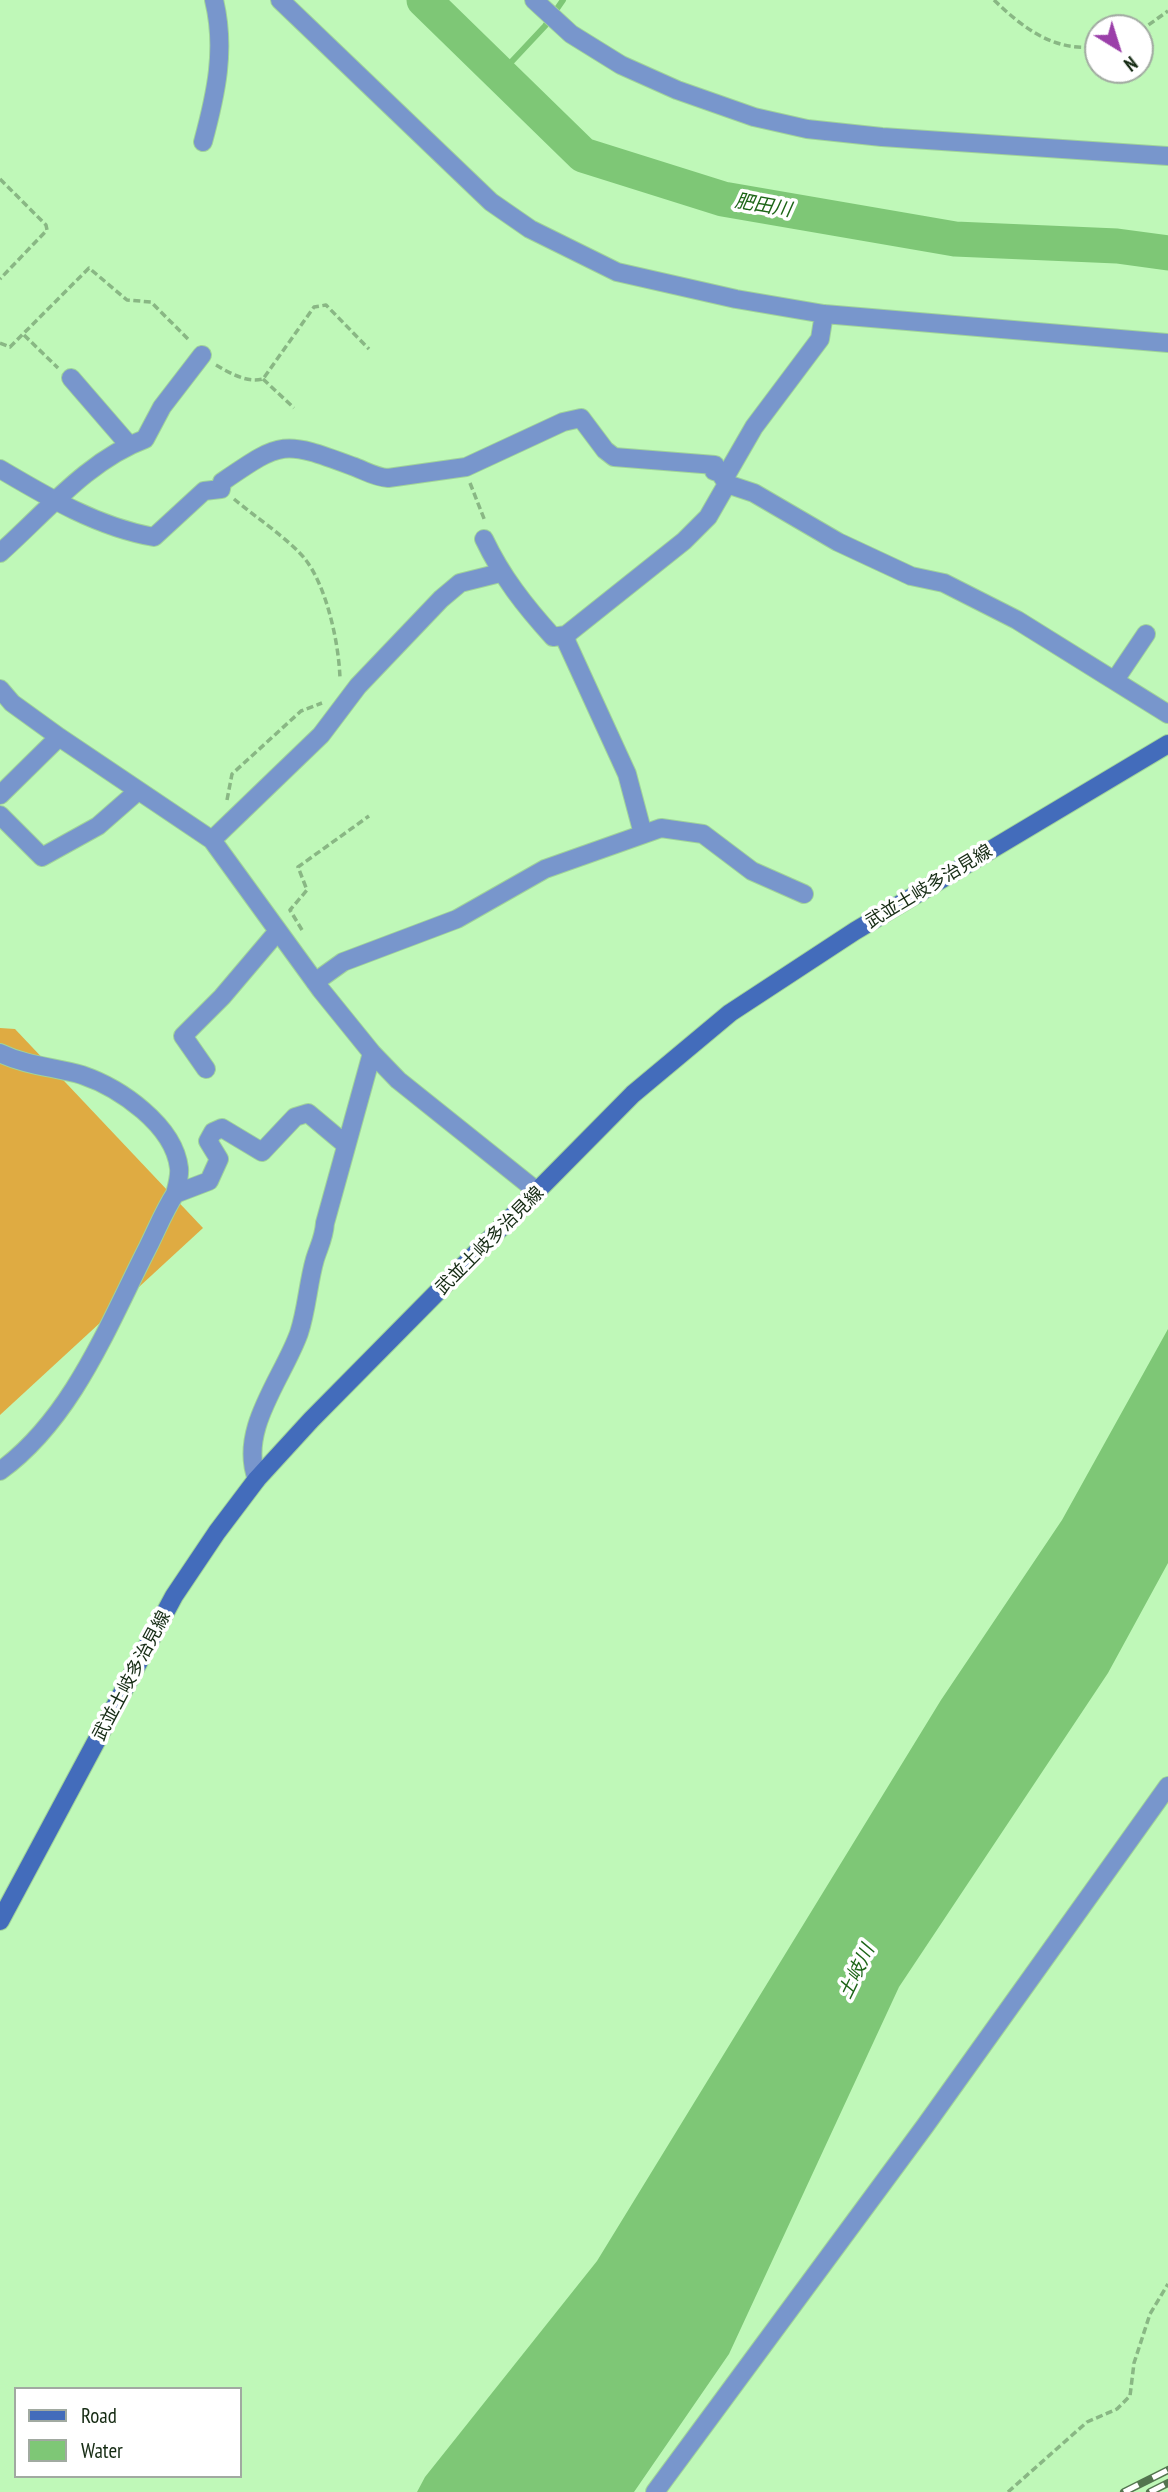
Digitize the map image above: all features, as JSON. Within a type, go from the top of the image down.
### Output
[{"type":"main road","name":"武並土岐多治見線","points":[[0,1921],[173,1596],[257,1479],[634,1094],[730,1013],[855,931],[1168,744]]},
{"type":"street","points":[[203,142],[218,84],[220,28],[214,0]]},
{"type":"street","points":[[280,0],[491,202],[530,229],[617,272],[736,299],[824,314],[1168,343]]},
{"type":"street","points":[[534,0],[571,34],[621,65],[677,90],[754,117],[807,128],[881,137],[1168,156]]},
{"type":"street","points":[[484,539],[500,573],[553,637],[566,635],[684,541],[708,517],[754,427],[820,339],[824,314]]},
{"type":"street","points":[[0,553],[93,467],[129,445],[145,439],[162,407],[202,355]]},
{"type":"street","points":[[71,378],[129,445]]},
{"type":"street","points":[[0,470],[57,502],[130,533],[154,537],[204,491],[222,489],[222,482],[261,455],[287,446],[329,457],[378,478],[466,467],[563,422],[581,418],[605,450],[614,457],[715,465],[714,471],[725,481],[754,493],[859,552],[911,576],[944,583],[1017,620],[1168,714]]},
{"type":"street","points":[[212,840],[321,735],[343,698],[441,599],[460,583],[500,573]]},
{"type":"street","points":[[1115,680],[1146,634]]},
{"type":"street","points":[[566,635],[567,643],[627,774],[643,834]]},
{"type":"street","points":[[0,689],[12,704],[212,840],[315,982],[372,1053],[398,1080],[538,1192]]},
{"type":"street","points":[[0,795],[59,737]]},
{"type":"street","points":[[0,815],[42,857],[98,826],[138,791]]},
{"type":"street","points":[[315,982],[343,962],[457,919],[545,869],[661,828],[703,834],[752,871],[804,894]]},
{"type":"street","points":[[206,1069],[183,1036],[222,997],[278,931]]},
{"type":"street","points":[[0,1053],[23,1063],[97,1081],[134,1104],[173,1147],[180,1171],[175,1194],[94,1353],[50,1424],[22,1456],[0,1471]]},
{"type":"street","points":[[257,1479],[251,1462],[261,1416],[299,1333],[345,1144],[372,1053]]},
{"type":"street","points":[[175,1194],[209,1181],[219,1159],[208,1141],[218,1129],[222,1128],[262,1152],[295,1117],[308,1113],[345,1144]]},
{"type":"street","points":[[655,2492],[925,2126],[1168,1787]]},
{"type":"path","points":[[994,0],[1038,37],[1084,48]]},
{"type":"path","points":[[0,179],[46,225],[47,230],[0,279]]},
{"type":"path","points":[[0,343],[10,347],[89,268],[127,300],[151,302],[202,355],[239,377],[255,381],[263,379],[314,307],[326,304],[369,349]]},
{"type":"path","points":[[24,335],[71,378]]},
{"type":"path","points":[[263,379],[294,408]]},
{"type":"path","points":[[466,467],[489,534],[484,539]]},
{"type":"path","points":[[222,489],[305,559],[327,606],[340,651],[343,698],[301,711],[232,774],[227,808]]},
{"type":"path","points":[[292,950],[304,934],[290,910],[307,890],[298,867],[369,816]]},
{"type":"path","points":[[1008,2492],[1087,2422],[1117,2409],[1129,2396],[1135,2363],[1150,2314],[1168,2284]]},
{"type":"shaded area","points":[[0,1028],[15,1029],[203,1228],[0,1415]]},
{"type":"water","name":"土岐川","points":[[1168,1329],[1168,1563],[1108,1673],[899,1987],[729,2354],[634,2492],[417,2492],[425,2477],[597,2261],[941,1700],[1062,1520]]},
{"type":"waterway","name":"肥田川","points":[[424,0],[583,155],[723,199],[955,239],[1117,246],[1168,253]]},
{"type":"waterway","points":[[500,74],[545,26],[563,0]]},
{"type":"railway","points":[[1124,2492],[1168,2470]]},
{"type":"railway","points":[[1150,2492],[1168,2483]]}]
